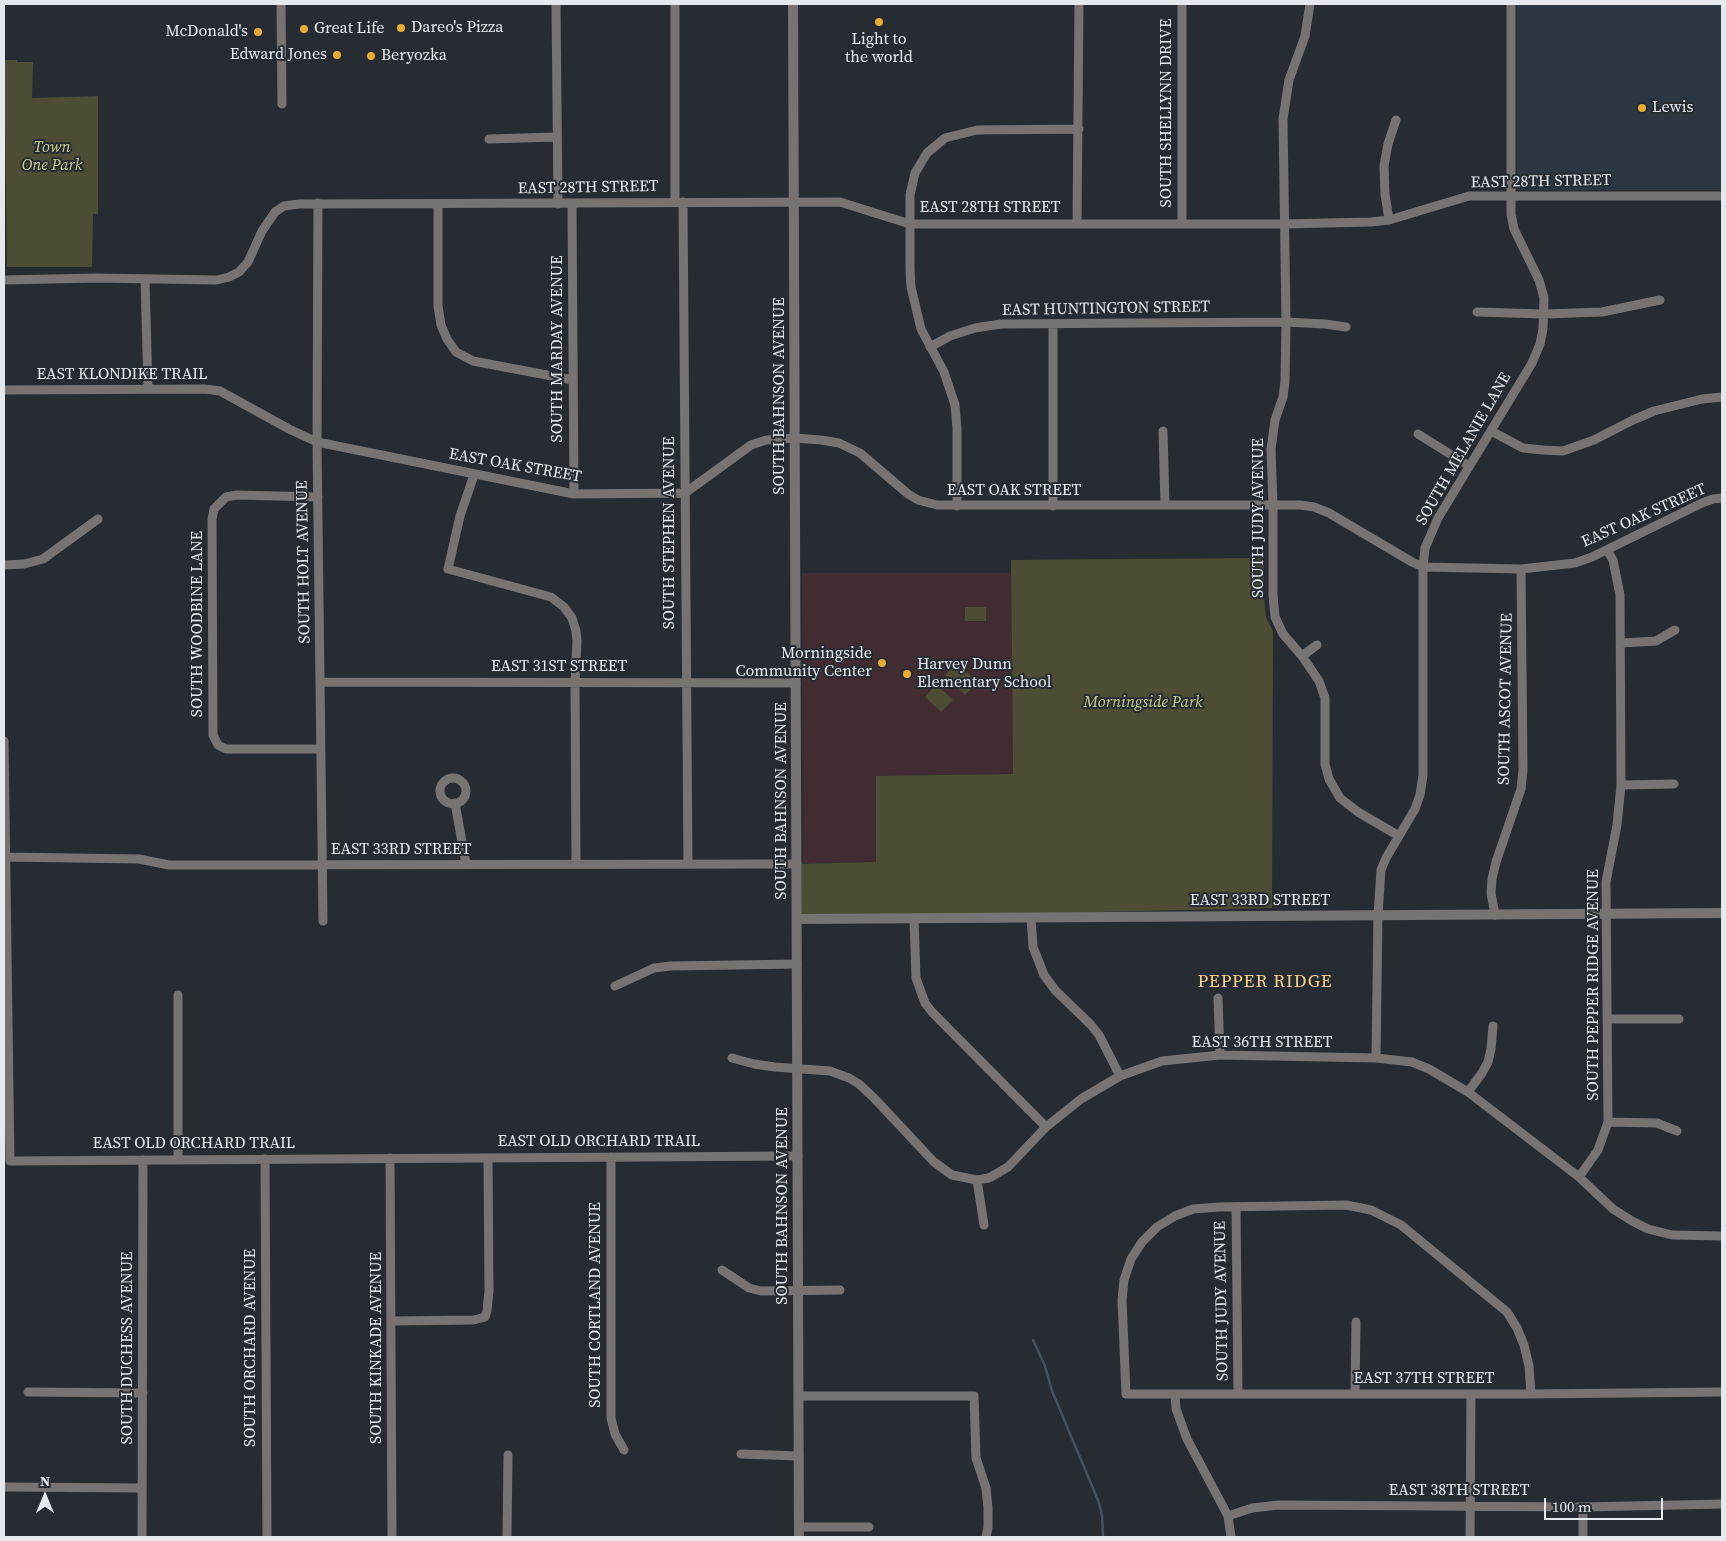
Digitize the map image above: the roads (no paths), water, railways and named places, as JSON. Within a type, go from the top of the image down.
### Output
[{"type":"street","points":[[281,4],[282,104]]},
{"type":"street","points":[[556,4],[558,204]]},
{"type":"street","name":"SOUTH STEPHEN AVENUE","points":[[675,4],[685,493],[688,863]]},
{"type":"street","name":"SOUTH BAHNSON AVENUE","points":[[793,4],[799,1532]]},
{"type":"street","points":[[1078,223],[1079,4]]},
{"type":"street","name":"SOUTH SHELLYNN DRIVE","points":[[1182,4],[1182,223]]},
{"type":"street","name":"SOUTH JUDY AVENUE","points":[[1310,4],[1305,36],[1289,80],[1283,119],[1285,382],[1283,397],[1275,420],[1271,449],[1275,617],[1283,634],[1302,656],[1319,681],[1324,698],[1325,764],[1329,779],[1340,798],[1358,812],[1400,836]]},
{"type":"street","name":"SOUTH MELANIE LANE","points":[[1376,1058],[1378,916],[1381,870],[1415,809],[1420,795],[1423,775],[1423,567],[1425,548],[1430,535],[1469,466],[1532,362],[1540,344],[1543,330],[1544,298],[1539,280],[1514,229],[1511,214],[1511,4]]},
{"type":"street","points":[[1389,220],[1385,194],[1384,166],[1388,144],[1396,120]]},
{"type":"street","points":[[957,506],[957,428],[955,404],[944,372],[921,329],[911,287],[910,195],[915,173],[927,153],[945,138],[977,130],[1079,129]]},
{"type":"street","points":[[489,139],[556,137]]},
{"type":"street","name":"EAST 28TH STREET","points":[[4,280],[96,278],[217,280],[239,272],[248,262],[262,231],[275,212],[284,206],[318,203],[840,202],[910,224],[1284,224],[1389,220],[1469,196],[1722,196]]},
{"type":"street","name":"SOUTH HOLT AVENUE","points":[[318,203],[317,442],[323,921]]},
{"type":"street","points":[[438,204],[438,306],[441,325],[446,339],[456,352],[473,361],[573,380]]},
{"type":"street","name":"SOUTH MARDAY AVENUE","points":[[572,204],[574,494]]},
{"type":"street","points":[[145,279],[148,389]]},
{"type":"street","points":[[1477,312],[1544,314],[1602,312],[1660,300]]},
{"type":"street","name":"EAST HUNTINGTON STREET","points":[[930,347],[950,336],[975,328],[1001,324],[1286,322],[1326,324],[1346,328]]},
{"type":"street","points":[[1053,324],[1053,506]]},
{"type":"street","name":"EAST KLONDIKE TRAIL","points":[[4,390],[205,389],[220,391],[289,429],[317,442]]},
{"type":"street","points":[[1491,431],[1523,448],[1562,451],[1594,440],[1654,411],[1702,399],[1722,397]]},
{"type":"street","points":[[1163,431],[1165,505]]},
{"type":"street","points":[[1418,434],[1469,466]]},
{"type":"street","name":"EAST OAK STREET","points":[[317,442],[574,494],[685,493],[751,444],[766,440],[795,438],[821,440],[850,447],[860,453],[899,488],[918,500],[937,505],[1300,505],[1314,507],[1329,513],[1423,567],[1522,570],[1575,562],[1592,557],[1702,503],[1722,498]]},
{"type":"street","points":[[474,475],[460,516],[448,569],[551,597],[564,607],[572,618],[576,631],[576,864]]},
{"type":"street","name":"SOUTH WOODBINE LANE","points":[[318,497],[237,495],[226,497],[214,509],[212,520],[213,735],[218,745],[226,749],[320,749]]},
{"type":"street","points":[[4,565],[24,564],[43,559],[98,519]]},
{"type":"street","name":"SOUTH PEPPER RIDGE AVENUE","points":[[1579,1177],[1598,1150],[1608,1122],[1606,882],[1618,825],[1622,785],[1620,595],[1613,560],[1607,550]]},
{"type":"street","name":"SOUTH ASCOT AVENUE","points":[[1495,915],[1491,893],[1492,879],[1521,790],[1523,770],[1522,570]]},
{"type":"street","points":[[1621,643],[1656,641],[1675,630]]},
{"type":"street","points":[[1302,656],[1317,645]]},
{"type":"street","name":"EAST 31ST STREET","points":[[321,682],[796,683]]},
{"type":"street","name":"EAST OLD ORCHARD TRAIL","points":[[4,741],[7,1161],[798,1156]]},
{"type":"street","points":[[1622,785],[1674,784]]},
{"type":"street","points":[[455,803],[466,864]]},
{"type":"street","name":"EAST 33RD STREET","points":[[6,857],[139,859],[169,865],[797,864]]},
{"type":"street","name":"EAST 33RD STREET","points":[[797,919],[1722,913]]},
{"type":"street","points":[[914,918],[916,978],[925,1003],[1046,1126]]},
{"type":"street","points":[[1031,918],[1033,947],[1044,975],[1055,990],[1099,1035],[1120,1076]]},
{"type":"street","points":[[615,986],[654,968],[671,966],[797,964]]},
{"type":"street","points":[[178,995],[178,1160]]},
{"type":"street","points":[[1218,998],[1220,1055]]},
{"type":"street","points":[[1608,1019],[1679,1019]]},
{"type":"street","points":[[1468,1092],[1482,1074],[1488,1062],[1492,1049],[1493,1026]]},
{"type":"street","name":"EAST 36TH STREET","points":[[977,1180],[989,1178],[1008,1167],[1046,1126],[1081,1099],[1120,1076],[1162,1061],[1220,1055],[1376,1058],[1412,1062],[1429,1069],[1468,1092],[1579,1177],[1613,1208],[1648,1229],[1672,1235],[1722,1236]]},
{"type":"street","points":[[732,1058],[754,1064],[797,1070],[830,1071],[859,1084],[934,1162],[952,1175],[977,1180],[984,1225]]},
{"type":"street","points":[[1608,1122],[1657,1123],[1677,1131]]},
{"type":"street","name":"SOUTH CORTLAND AVENUE","points":[[611,1157],[612,1418],[615,1434],[624,1450]]},
{"type":"street","name":"SOUTH KINKADE AVENUE","points":[[390,1158],[392,1537]]},
{"type":"street","points":[[392,1321],[474,1320],[485,1317],[489,1291],[488,1158]]},
{"type":"street","name":"SOUTH ORCHARD AVENUE","points":[[265,1159],[267,1537]]},
{"type":"street","name":"SOUTH DUCHESS AVENUE","points":[[142,1537],[144,1160]]},
{"type":"street","points":[[1236,1208],[1346,1205],[1370,1210],[1401,1225],[1506,1312],[1517,1328],[1524,1345],[1529,1366],[1530,1394]]},
{"type":"street","name":"SOUTH JUDY AVENUE","points":[[1236,1208],[1238,1394]]},
{"type":"street","name":"EAST 37TH STREET","points":[[1236,1208],[1193,1209],[1175,1216],[1157,1226],[1142,1242],[1131,1259],[1124,1280],[1122,1300],[1126,1394],[1722,1392]]},
{"type":"street","points":[[722,1270],[748,1288],[774,1292],[840,1290]]},
{"type":"street","points":[[1355,1393],[1356,1322]]},
{"type":"street","points":[[28,1392],[143,1393]]},
{"type":"street","points":[[1175,1394],[1176,1409],[1188,1439],[1228,1516],[1231,1537]]},
{"type":"street","points":[[1470,1537],[1471,1394]]},
{"type":"street","points":[[799,1396],[974,1396],[976,1458],[986,1488],[988,1508],[986,1537]]},
{"type":"street","points":[[741,1454],[799,1456]]},
{"type":"street","points":[[507,1537],[508,1455]]},
{"type":"street","points":[[4,1487],[142,1488]]},
{"type":"street","name":"EAST 38TH STREET","points":[[1228,1516],[1252,1508],[1279,1505],[1583,1507],[1722,1504]]},
{"type":"street","points":[[1583,1507],[1583,1537]]},
{"type":"street","points":[[799,1532],[869,1527]]},
{"type":"waterway","points":[[1033,1340],[1045,1366],[1052,1391],[1098,1500],[1102,1515],[1103,1537]]},
{"type":"place","name":"Light to the world","points":[[879,22]]},
{"type":"place","name":"Dareo's Pizza","points":[[401,28]]},
{"type":"place","name":"Great Life","points":[[304,29]]},
{"type":"place","name":"McDonald's","points":[[258,32]]},
{"type":"place","name":"Edward Jones","points":[[337,55]]},
{"type":"place","name":"Beryozka","points":[[371,56]]},
{"type":"place","name":"Lewis","points":[[1642,108]]},
{"type":"place","name":"Morningside Community Center","points":[[882,663]]},
{"type":"place","name":"Harvey Dunn Elementary School","points":[[907,674]]},
{"type":"district","name":"PEPPER RIDGE","points":[[1265,982]]},
{"type":"park label","name":"Town One Park","points":[[52,157]]},
{"type":"park label","name":"Morningside Park","points":[[1143,703]]}]
